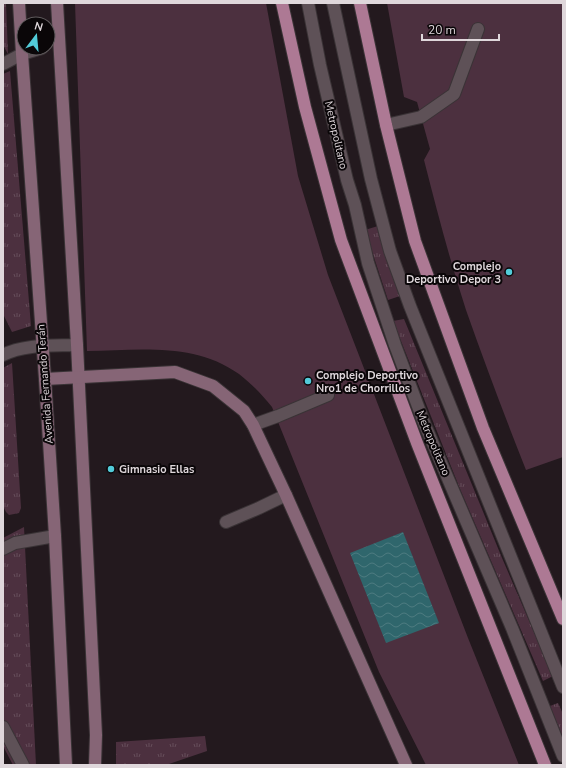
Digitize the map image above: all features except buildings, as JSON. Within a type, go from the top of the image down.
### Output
[{"type":"main road","name":"Avenida Fernando Terán","points":[[19,3],[20,16]]},
{"type":"main road","points":[[56,17],[57,3]]},
{"type":"main road","points":[[282,3],[305,107],[341,240],[417,444],[545,765]]},
{"type":"main road","points":[[360,3],[386,125],[415,241],[483,428],[563,619]]},
{"type":"main road","name":"Avenida Fernando Terán","points":[[22,56],[55,536],[66,765]]},
{"type":"main road","points":[[55,56],[79,377],[96,735],[96,765]]},
{"type":"main road","points":[[45,379],[175,372],[214,386],[244,411],[253,425],[286,495],[406,765]]},
{"type":"street","name":"Metropolitano","points":[[308,3],[320,66],[347,180],[355,205],[368,262],[395,345],[425,425],[512,628],[563,756]]},
{"type":"street","points":[[333,3],[371,179],[390,251],[410,306],[563,687]]},
{"type":"street","points":[[386,125],[421,117],[454,94],[478,29]]},
{"type":"street","points":[[3,64],[18,56]]},
{"type":"street","points":[[3,356],[13,350],[43,346],[77,345]]},
{"type":"street","points":[[253,425],[278,416],[328,394]]},
{"type":"street","points":[[226,522],[286,495]]},
{"type":"street","points":[[3,549],[14,543],[55,536]]},
{"type":"street","points":[[3,726],[23,765]]},
{"type":"green space","points":[[3,3],[6,3],[8,54],[3,45]]},
{"type":"green space","name":"Complejo Deportivo Nro1 de Chorrillos","points":[[75,3],[266,3],[298,176],[328,275],[468,638],[519,765],[426,765],[379,672],[272,407],[253,386],[239,374],[222,364],[185,352],[146,349],[87,351]]},
{"type":"green space","name":"Complejo Deportivo Depor 3","points":[[387,3],[563,3],[563,457],[526,470],[466,310],[424,160],[430,149],[417,102],[404,97]]},
{"type":"green space","points":[[10,71],[31,326],[12,332],[3,314],[3,74]]},
{"type":"green space","points":[[378,226],[400,296],[388,300],[365,230]]},
{"type":"green space","points":[[404,319],[502,558],[553,676],[543,681],[460,489],[393,321]]},
{"type":"green space","points":[[12,363],[21,508],[19,513],[9,515],[3,506],[3,368]]},
{"type":"green space","points":[[24,527],[36,765],[13,765],[3,746],[3,538]]},
{"type":"green space","points":[[558,703],[563,714],[563,738],[550,706]]},
{"type":"green space","points":[[205,736],[207,751],[166,765],[116,765],[116,742]]},
{"type":"water","points":[[403,532],[439,623],[386,643],[350,553]]},
{"type":"place","name":"Complejo Deportivo Depor 3","points":[[509,272]]},
{"type":"place","name":"Complejo Deportivo Nro1 de Chorrillos","points":[[308,381]]},
{"type":"place","name":"Gimnasio Ellas","points":[[111,469]]}]
